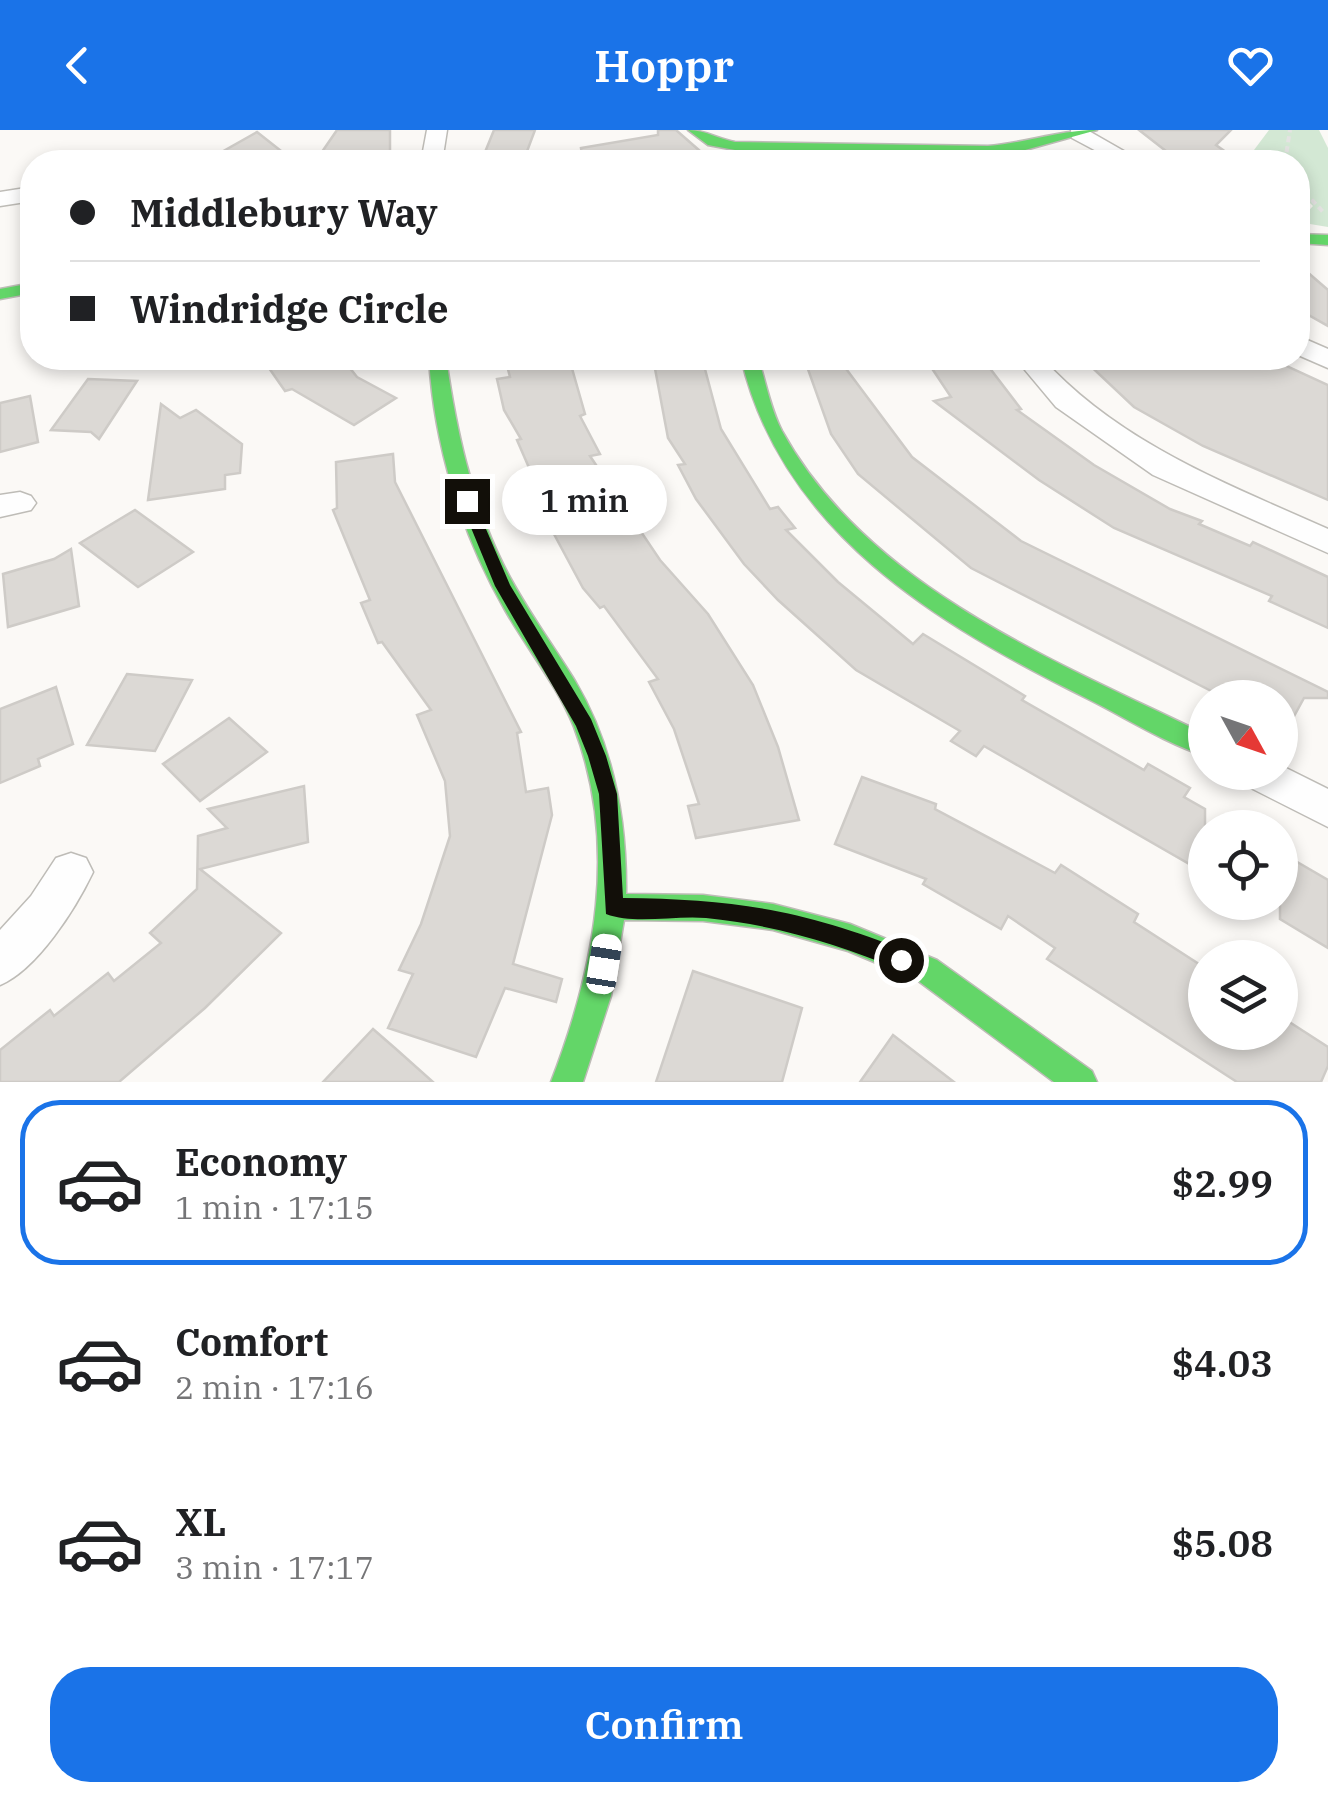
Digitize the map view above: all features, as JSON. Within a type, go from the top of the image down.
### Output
[{"type":"street","points":[[694,130],[714,142],[734,146],[955,150],[1018,148],[1085,132],[1113,150]]},
{"type":"street","points":[[438,370],[440,393],[467,501],[502,586],[584,724],[608,794],[613,907],[600,992],[567,1082]]},
{"type":"street","points":[[751,370],[780,447],[858,540],[897,573],[987,634],[1188,737]]},
{"type":"street","points":[[1039,370],[1066,401],[1164,468],[1328,542]]},
{"type":"street","points":[[1292,790],[1328,809]]},
{"type":"street","points":[[0,964],[47,910],[72,872]]},
{"type":"street","points":[[613,907],[703,908],[772,917],[850,938],[927,970],[1081,1082]]},
{"type":"path","points":[[1310,199],[1328,220]]},
{"type":"green space","points":[[1269,130],[1319,130],[1328,148],[1328,227],[1310,224],[1310,150],[1254,150]]},
{"type":"building","points":[[337,130],[390,130],[390,150],[323,150]]},
{"type":"building","points":[[494,130],[535,130],[528,150],[486,150]]},
{"type":"building","points":[[658,130],[676,130],[699,150],[581,150],[581,148],[658,135]]},
{"type":"building","points":[[1139,130],[1231,130],[1216,145],[1223,150],[1165,150]]},
{"type":"building","points":[[257,132],[280,150],[225,150]]},
{"type":"building","points":[[1310,274],[1328,290],[1328,326],[1310,316]]},
{"type":"building","points":[[270,370],[351,370],[396,398],[354,425],[292,389],[285,391]]},
{"type":"building","points":[[508,370],[572,370],[585,414],[580,416],[600,454],[590,456],[660,560],[708,614],[753,685],[778,747],[799,820],[696,838],[688,806],[699,804],[674,729],[649,682],[658,679],[604,606],[600,608],[583,588],[533,495],[540,493],[517,440],[521,439],[504,410],[497,379],[510,377]]},
{"type":"building","points":[[655,370],[705,370],[721,429],[770,509],[778,507],[795,528],[786,530],[838,582],[913,644],[923,634],[1025,696],[1022,700],[1144,770],[1148,764],[1188,787],[1184,797],[1205,810],[1188,810],[1188,863],[984,746],[976,756],[951,741],[960,731],[856,670],[744,564],[696,499],[678,465],[685,464],[668,438]]},
{"type":"building","points":[[808,370],[847,370],[912,457],[1021,541],[1328,692],[1328,698],[1304,698],[1298,709],[1298,680],[1190,680],[971,568],[858,474],[831,434]]},
{"type":"building","points":[[933,370],[991,370],[1021,409],[1017,410],[1094,465],[1170,509],[1202,521],[1199,524],[1250,546],[1253,542],[1328,577],[1328,628],[1269,601],[1272,596],[1114,528],[1039,480],[934,401],[951,397]]},
{"type":"building","points":[[1095,370],[1295,370],[1328,385],[1328,500],[1203,446],[1134,407]]},
{"type":"building","points":[[88,379],[137,381],[99,439],[91,432],[51,430]]},
{"type":"building","points":[[30,396],[38,442],[0,452],[0,403]]},
{"type":"building","points":[[161,404],[180,418],[196,410],[242,444],[240,473],[225,475],[225,489],[148,500]]},
{"type":"building","points":[[393,454],[395,482],[521,732],[517,733],[526,792],[548,788],[552,815],[513,964],[562,979],[556,1002],[505,988],[476,1057],[388,1028],[413,974],[399,970],[421,924],[450,836],[445,781],[417,715],[431,710],[382,642],[378,643],[361,603],[370,600],[333,510],[337,508],[336,462]]},
{"type":"building","points":[[135,510],[193,552],[138,587],[80,543]]},
{"type":"building","points":[[71,549],[79,606],[8,627],[3,574],[54,559]]},
{"type":"building","points":[[127,674],[192,680],[155,751],[87,745]]},
{"type":"building","points":[[56,687],[73,744],[38,759],[40,766],[0,783],[0,709]]},
{"type":"building","points":[[229,718],[267,752],[200,801],[163,764]]},
{"type":"building","points":[[862,777],[936,804],[935,809],[1055,873],[1061,865],[1138,914],[1134,922],[1188,957],[1188,1050],[1298,1050],[1298,1028],[1328,1047],[1328,1066],[1321,1082],[1237,1082],[1047,959],[1055,948],[1008,916],[1001,929],[923,884],[926,879],[835,844]]},
{"type":"building","points":[[304,786],[308,842],[200,869],[281,933],[205,1008],[119,1082],[0,1082],[0,1050],[50,1010],[54,1016],[108,973],[114,981],[161,943],[150,933],[197,889],[198,836],[227,828],[208,809]]},
{"type":"building","points":[[1298,862],[1328,880],[1328,948],[1282,920],[1298,920]]},
{"type":"building","points":[[693,971],[802,1008],[782,1082],[656,1082]]},
{"type":"building","points":[[373,1029],[396,1049],[433,1082],[323,1082]]},
{"type":"building","points":[[893,1035],[954,1082],[860,1082]]},
{"type":"traffic: fast","points":[[695,130],[713,142],[735,146],[988,150],[1018,148],[1090,130]]},
{"type":"traffic: fast","points":[[1310,239],[1328,240]]},
{"type":"traffic: fast","points":[[0,294],[20,290]]},
{"type":"traffic: fast","points":[[439,370],[452,448],[479,535],[505,590],[568,691],[601,771],[613,861],[611,906],[596,996],[567,1082]]},
{"type":"traffic: fast","points":[[753,370],[773,431],[808,487],[853,536],[905,580],[1024,655],[1188,738]]},
{"type":"traffic: fast","points":[[613,907],[703,908],[773,917],[850,938],[927,970],[1081,1082]]},
{"type":"route","points":[[467,501],[502,586],[584,724],[597,756],[608,794],[613,907],[703,908],[772,917],[850,938],[901,960]]}]
